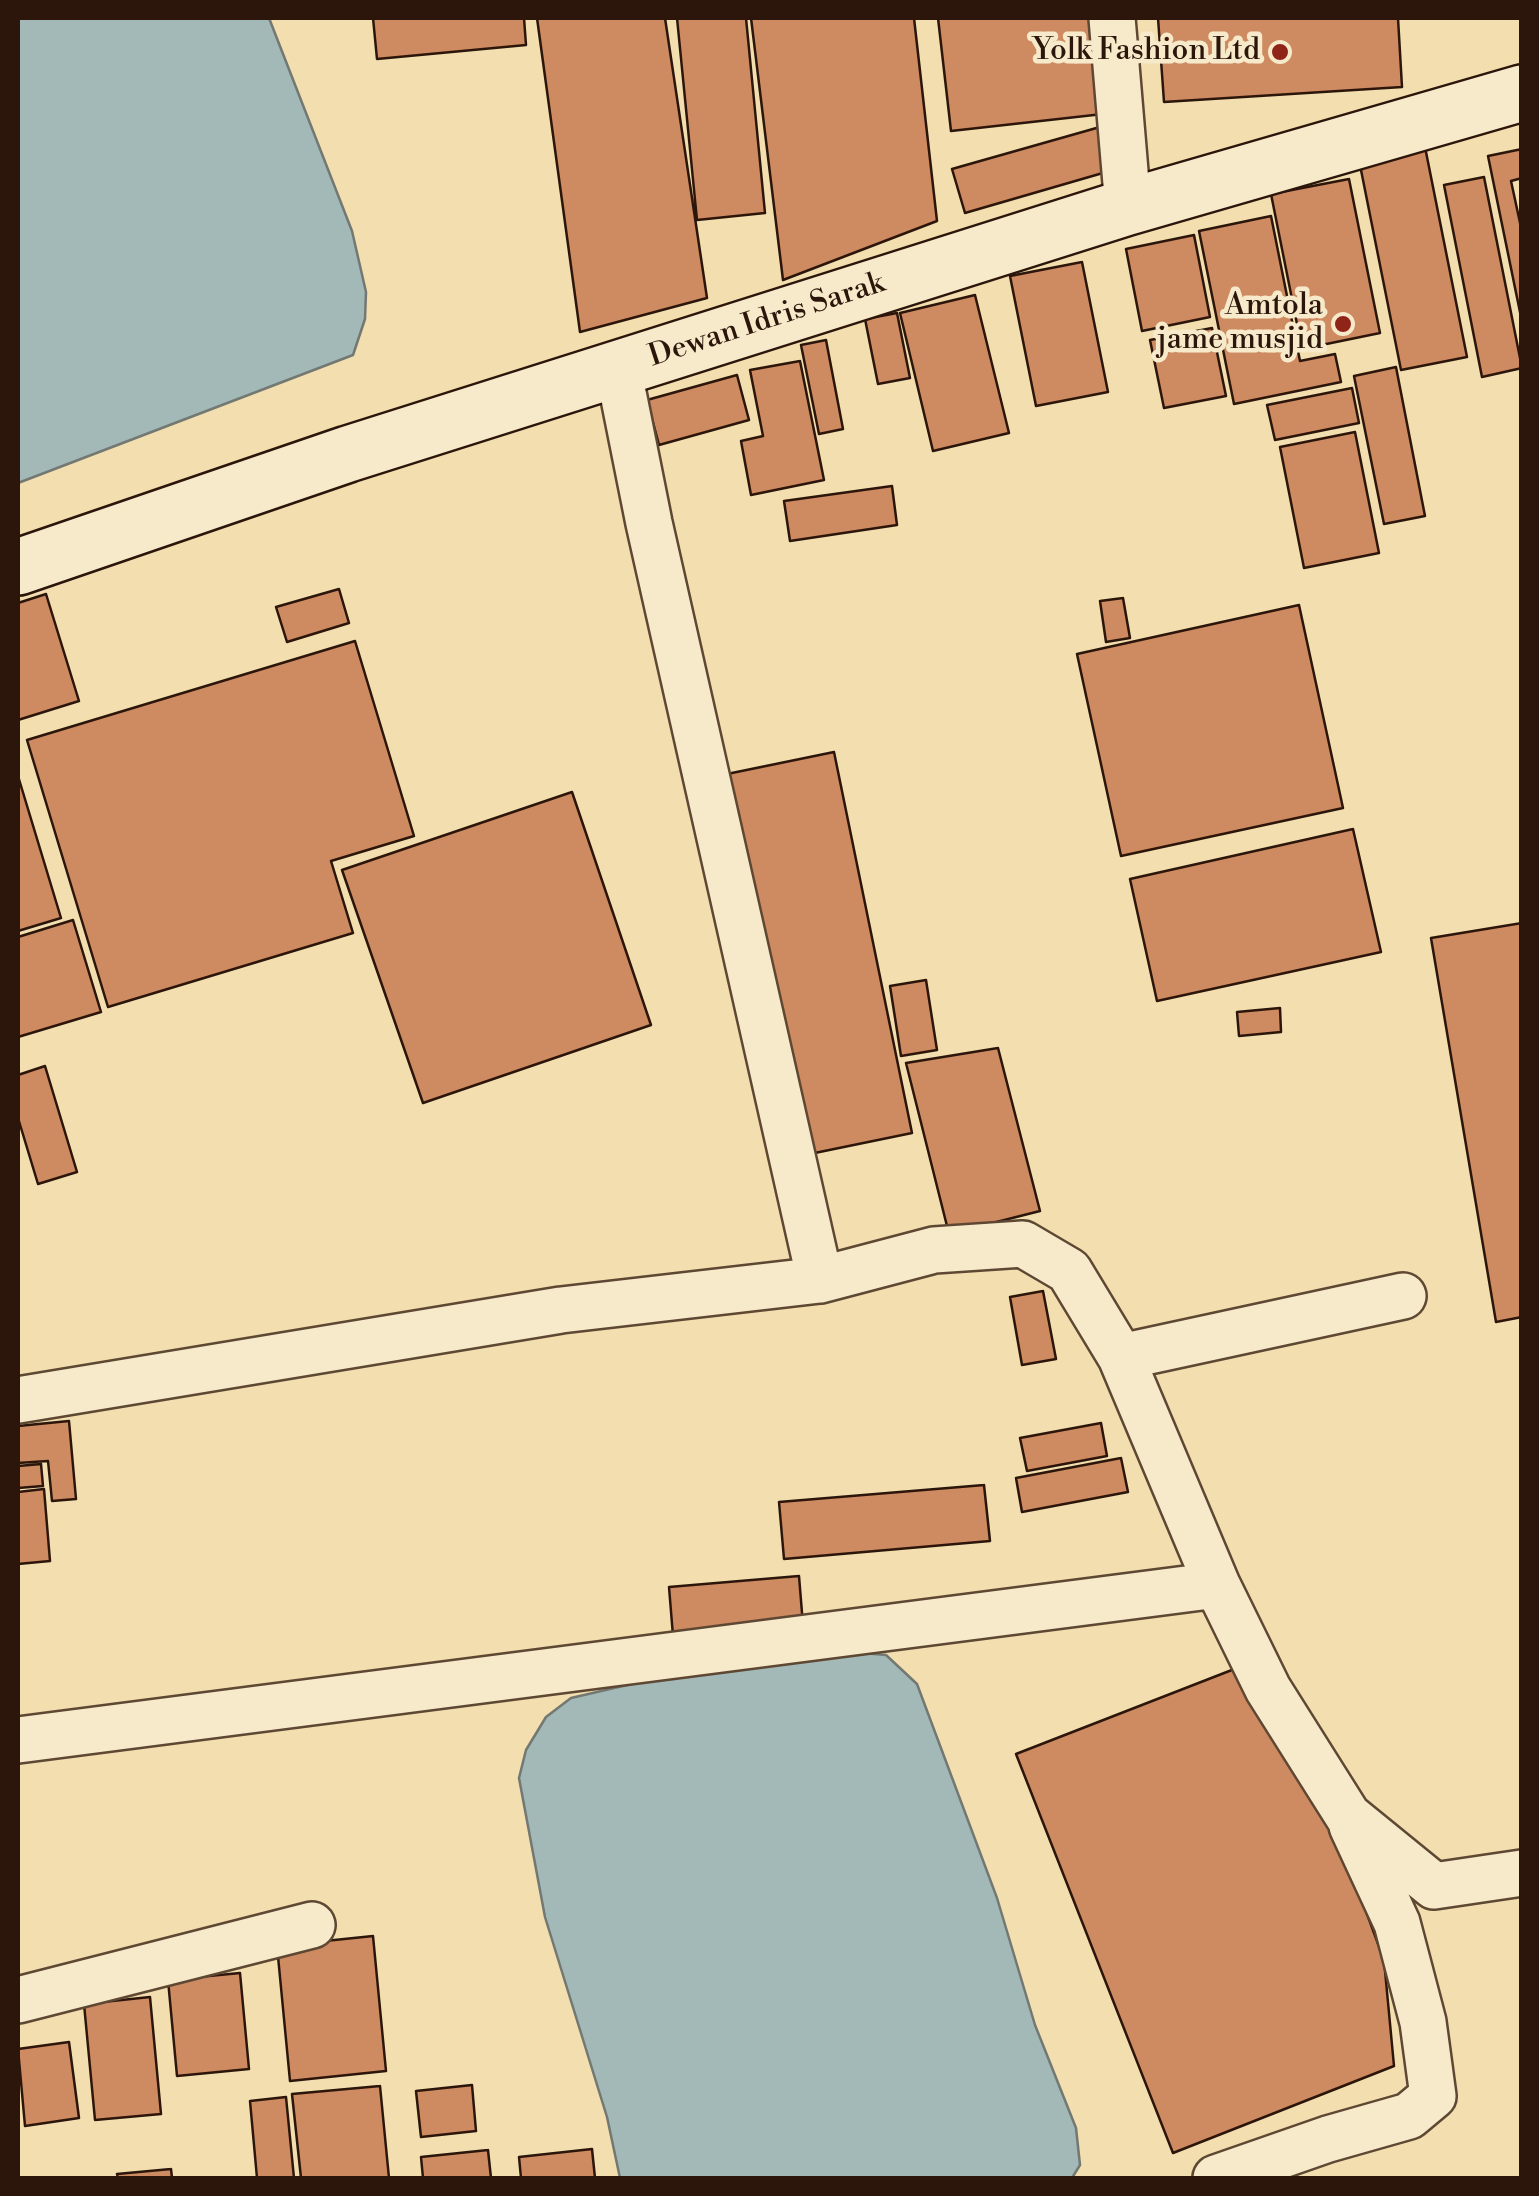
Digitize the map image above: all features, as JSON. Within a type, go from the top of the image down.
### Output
[{"type":"main road","name":"Dewan Idris Sarak","points":[[18,567],[348,454],[1128,207],[1522,93]]},
{"type":"street","points":[[1112,18],[1128,207]]},
{"type":"street","points":[[618,368],[649,523],[820,1280]]},
{"type":"street","points":[[18,1400],[561,1310],[820,1280],[934,1250],[1023,1244],[1069,1271],[1121,1358],[1217,1586],[1268,1690],[1348,1816],[1397,1924],[1424,2022],[1433,2096],[1409,2116],[1216,2178]]},
{"type":"street","points":[[1121,1358],[1402,1296]]},
{"type":"street","points":[[18,1740],[1217,1586]]},
{"type":"street","points":[[1348,1816],[1434,1886]]},
{"type":"street","points":[[1397,1924],[1434,1886],[1522,1873]]},
{"type":"street","points":[[18,2000],[312,1926]]},
{"type":"water","points":[[18,18],[269,18],[352,231],[366,292],[365,319],[353,355],[18,483]]},
{"type":"water","points":[[851,1652],[886,1655],[917,1684],[997,1898],[1035,2025],[1076,2128],[1080,2165],[1072,2178],[620,2178],[607,2117],[545,1917],[519,1778],[526,1750],[546,1717],[571,1698],[705,1667]]},
{"type":"building","points":[[373,18],[524,18],[526,45],[377,59]]},
{"type":"building","points":[[537,18],[665,18],[707,298],[580,332]]},
{"type":"building","points":[[677,18],[746,18],[765,213],[697,220]]},
{"type":"building","points":[[751,18],[914,18],[937,221],[783,280]]},
{"type":"building","points":[[938,18],[1101,18],[1112,113],[951,131]]},
{"type":"building","name":"Yolk Fashion Ltd","points":[[1158,18],[1398,18],[1402,87],[1164,102]]},
{"type":"building","points":[[1107,125],[1120,168],[965,213],[952,169]]},
{"type":"building","points":[[1425,147],[1467,357],[1401,370],[1359,160]]},
{"type":"building","points":[[1522,149],[1522,178],[1511,181],[1522,232],[1521,317],[1488,156]]},
{"type":"building","points":[[1484,177],[1522,368],[1482,377],[1444,185]]},
{"type":"building","points":[[1349,179],[1380,333],[1302,349],[1271,194]]},
{"type":"building","points":[[1271,216],[1300,361],[1335,354],[1341,382],[1234,404],[1199,231]]},
{"type":"building","points":[[1194,235],[1210,317],[1142,331],[1126,249]]},
{"type":"building","points":[[1082,262],[1108,392],[1036,406],[1010,276]]},
{"type":"building","points":[[975,295],[1009,433],[933,451],[900,313]]},
{"type":"building","points":[[897,313],[910,378],[878,384],[865,319]]},
{"type":"building","points":[[1212,328],[1226,396],[1164,408],[1150,340]]},
{"type":"building","points":[[826,340],[843,429],[819,434],[801,345]]},
{"type":"building","points":[[800,361],[824,480],[751,495],[741,441],[763,436],[750,370]]},
{"type":"building","points":[[1396,367],[1425,516],[1384,524],[1354,376]]},
{"type":"building","points":[[737,375],[749,420],[659,445],[647,400]]},
{"type":"building","points":[[1352,388],[1359,423],[1275,440],[1267,405]]},
{"type":"building","points":[[1355,432],[1379,553],[1304,568],[1280,447]]},
{"type":"building","points":[[892,486],[897,525],[790,541],[784,501]]},
{"type":"building","points":[[339,589],[349,623],[287,642],[276,607]]},
{"type":"building","points":[[46,594],[79,701],[18,720],[18,603]]},
{"type":"building","points":[[1123,598],[1130,638],[1106,642],[1100,601]]},
{"type":"building","points":[[1299,605],[1343,808],[1121,856],[1077,654]]},
{"type":"building","points":[[355,641],[414,836],[331,861],[353,933],[108,1007],[27,740]]},
{"type":"building","points":[[834,752],[912,1133],[805,1155],[727,774]]},
{"type":"building","points":[[18,776],[61,918],[18,931]]},
{"type":"building","points":[[572,792],[651,1025],[423,1103],[342,870]]},
{"type":"building","points":[[1353,829],[1381,952],[1157,1001],[1130,879]]},
{"type":"building","points":[[73,920],[101,1012],[18,1037],[18,937]]},
{"type":"building","points":[[1522,923],[1522,1317],[1496,1322],[1431,938]]},
{"type":"building","points":[[926,980],[937,1050],[901,1056],[890,986]]},
{"type":"building","points":[[1280,1008],[1281,1032],[1239,1036],[1237,1012]]},
{"type":"building","points":[[998,1048],[1040,1211],[949,1234],[906,1063]]},
{"type":"building","points":[[45,1066],[77,1172],[38,1184],[18,1118],[18,1075]]},
{"type":"building","points":[[1043,1291],[1056,1359],[1022,1365],[1010,1297]]},
{"type":"building","points":[[69,1421],[76,1499],[52,1501],[48,1461],[18,1463],[18,1426]]},
{"type":"building","points":[[1101,1423],[1107,1456],[1027,1471],[1020,1438]]},
{"type":"building","points":[[1121,1458],[1128,1492],[1022,1512],[1016,1478]]},
{"type":"building","points":[[41,1464],[43,1486],[18,1488],[18,1466]]},
{"type":"building","points":[[984,1485],[990,1541],[784,1559],[779,1502]]},
{"type":"building","points":[[44,1489],[50,1561],[18,1564],[18,1492]]},
{"type":"building","points":[[799,1576],[803,1625],[673,1636],[669,1587]]},
{"type":"building","points":[[1237,1668],[1346,1857],[1384,1960],[1394,2066],[1173,2153],[1016,1754]]},
{"type":"building","points":[[373,1936],[386,2071],[290,2081],[277,1946]]},
{"type":"building","points":[[240,1973],[249,2069],[177,2076],[168,1980]]},
{"type":"building","points":[[150,1997],[161,2114],[95,2120],[84,2004]]},
{"type":"building","points":[[69,2042],[79,2118],[25,2126],[18,2049]]},
{"type":"building","points":[[472,2085],[476,2131],[421,2137],[416,2091]]},
{"type":"building","points":[[380,2086],[389,2178],[301,2178],[292,2094]]},
{"type":"building","points":[[286,2097],[294,2178],[257,2178],[250,2101]]},
{"type":"building","points":[[592,2149],[595,2178],[521,2178],[519,2157]]},
{"type":"building","points":[[488,2150],[491,2178],[423,2178],[421,2157]]},
{"type":"building","points":[[171,2169],[172,2178],[118,2178],[117,2174]]},
{"type":"place","name":"Yolk Fashion Ltd","points":[[1280,52]]},
{"type":"place","name":"Amtola jame musjid","points":[[1343,324]]}]
